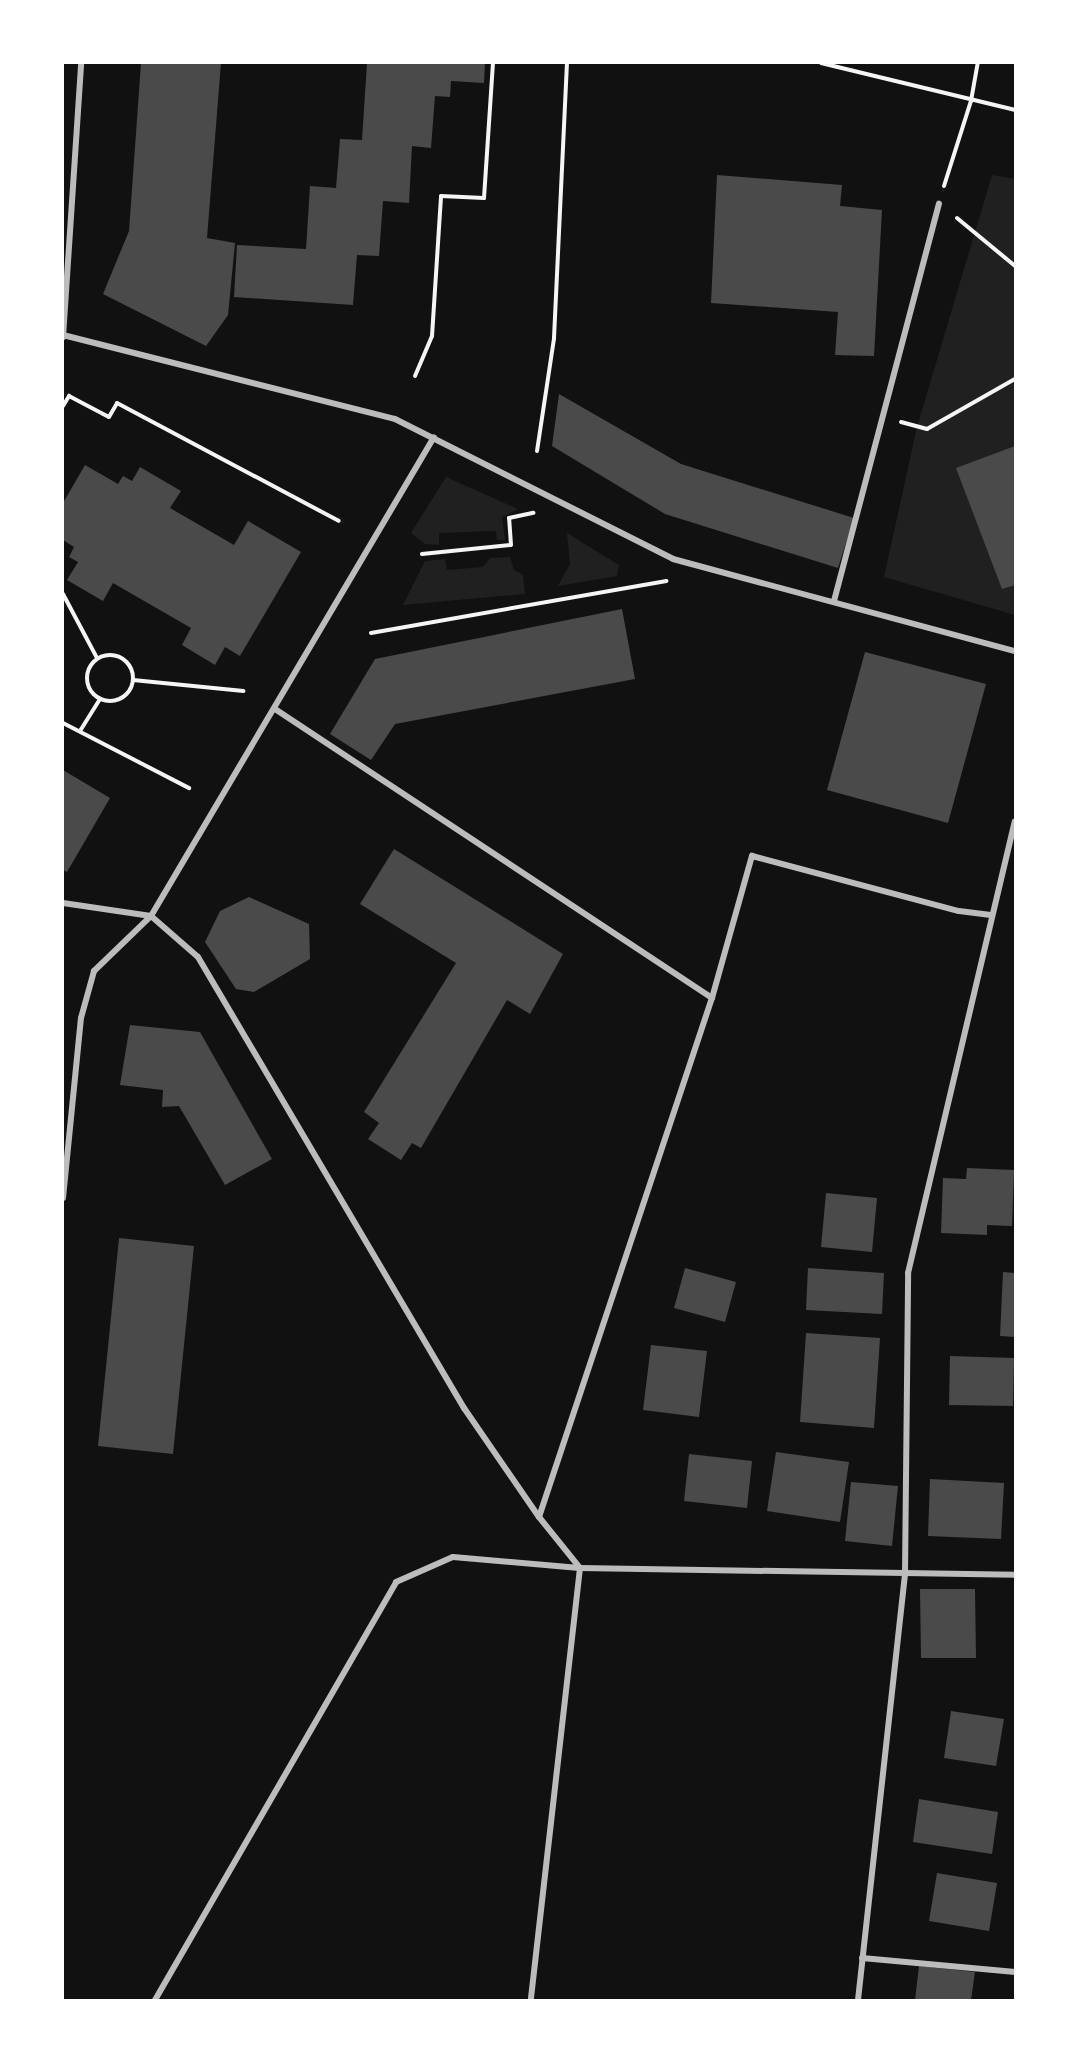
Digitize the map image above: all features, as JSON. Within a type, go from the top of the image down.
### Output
[{"type":"street","points":[[81,63],[63,336],[395,419],[673,559],[1015,651]]},
{"type":"street","points":[[834,601],[939,204]]},
{"type":"street","points":[[63,1198],[86,993],[94,971],[151,916],[434,437]]},
{"type":"street","points":[[275,709],[712,998]]},
{"type":"street","points":[[858,2000],[905,1574],[908,1273],[991,915],[1015,822]]},
{"type":"street","points":[[539,1518],[712,998],[752,856],[959,911],[991,915]]},
{"type":"street","points":[[63,903],[151,916],[198,957],[464,1408],[539,1518],[580,1568],[531,2000]]},
{"type":"street","points":[[155,2000],[396,1582],[453,1557],[580,1568],[1015,1575]]},
{"type":"street","points":[[862,1958],[1015,1972]]},
{"type":"path","points":[[415,376],[432,336],[441,196],[484,198],[493,63]]},
{"type":"path","points":[[537,451],[554,338],[567,63]]},
{"type":"path","points":[[821,63],[1015,110]]},
{"type":"path","points":[[978,63],[971,101],[939,204],[1015,266]]},
{"type":"path","points":[[881,417],[927,429],[1015,379]]},
{"type":"path","points":[[63,406],[69,396],[109,417],[117,404],[339,521]]},
{"type":"path","points":[[422,554],[511,545],[509,518],[540,511]]},
{"type":"path","points":[[371,633],[666,581]]},
{"type":"path","points":[[63,594],[97,658]]},
{"type":"path","points":[[100,699],[87,683],[88,669],[97,658],[111,654],[125,660],[133,680]]},
{"type":"path","points":[[133,680],[243,691]]},
{"type":"path","points":[[100,699],[122,698],[133,680]]},
{"type":"path","points":[[80,731],[100,699]]},
{"type":"path","points":[[63,723],[189,788]]},
{"type":"shaded area","points":[[992,175],[1015,179],[1015,615],[884,577],[917,427]]},
{"type":"shaded area","points":[[446,477],[518,509],[502,517],[505,540],[497,540],[496,531],[439,533],[439,545],[425,544],[411,533]]},
{"type":"shaded area","points":[[567,533],[619,565],[617,576],[558,586],[570,564]]},
{"type":"shaded area","points":[[510,557],[514,570],[523,575],[525,594],[403,605],[425,561],[445,559],[447,570],[483,567],[490,558]]},
{"type":"building","points":[[141,63],[221,63],[207,238],[235,243],[228,315],[206,346],[103,294],[129,231]]},
{"type":"building","points":[[367,63],[485,63],[484,83],[451,81],[450,97],[435,96],[431,148],[412,146],[409,203],[383,201],[379,256],[357,255],[353,305],[234,297],[237,245],[306,249],[310,186],[336,188],[340,139],[362,140]]},
{"type":"building","points":[[717,175],[842,185],[840,206],[882,210],[874,356],[835,355],[838,312],[711,303]]},
{"type":"building","points":[[559,394],[681,464],[854,518],[838,568],[665,514],[552,446]]},
{"type":"building","points":[[1015,446],[1015,585],[1002,589],[956,468]]},
{"type":"building","points":[[85,465],[118,484],[123,476],[132,481],[140,467],[181,491],[170,508],[234,545],[248,521],[301,552],[240,656],[225,647],[215,665],[182,645],[191,628],[113,583],[103,601],[67,580],[78,562],[69,557],[74,547],[63,540],[63,503]]},
{"type":"building","points":[[622,609],[635,679],[395,724],[371,760],[330,734],[375,659]]},
{"type":"building","points":[[865,652],[986,684],[948,823],[827,790]]},
{"type":"building","points":[[63,770],[110,798],[67,872],[63,870]]},
{"type":"building","points":[[394,849],[563,954],[530,1014],[507,1000],[421,1148],[412,1143],[401,1160],[368,1139],[379,1123],[364,1112],[456,963],[360,904]]},
{"type":"building","points":[[249,897],[309,924],[310,959],[254,992],[236,989],[205,942],[220,911]]},
{"type":"building","points":[[130,1025],[200,1032],[272,1159],[225,1185],[179,1106],[162,1107],[163,1090],[120,1085]]},
{"type":"building","points":[[967,1168],[1014,1170],[1012,1226],[987,1225],[987,1235],[941,1233],[943,1178],[966,1179]]},
{"type":"building","points":[[826,1193],[877,1198],[872,1252],[821,1247]]},
{"type":"building","points":[[119,1238],[194,1246],[173,1454],[98,1446]]},
{"type":"building","points":[[685,1268],[736,1282],[725,1322],[674,1308]]},
{"type":"building","points":[[808,1268],[884,1273],[882,1314],[806,1310]]},
{"type":"building","points":[[1003,1272],[1015,1273],[1015,1337],[1000,1336]]},
{"type":"building","points":[[806,1333],[880,1338],[874,1428],[800,1422]]},
{"type":"building","points":[[651,1345],[707,1351],[699,1417],[643,1410]]},
{"type":"building","points":[[950,1356],[1014,1358],[1013,1406],[949,1405]]},
{"type":"building","points":[[776,1452],[849,1462],[840,1522],[767,1511]]},
{"type":"building","points":[[689,1454],[752,1461],[747,1508],[684,1501]]},
{"type":"building","points":[[930,1479],[1004,1483],[1001,1539],[928,1536]]},
{"type":"building","points":[[851,1482],[898,1486],[892,1546],[845,1541]]},
{"type":"building","points":[[920,1589],[975,1589],[976,1658],[921,1658]]},
{"type":"building","points":[[951,1711],[1004,1719],[996,1766],[944,1758]]},
{"type":"building","points":[[919,1799],[998,1812],[992,1854],[913,1842]]},
{"type":"building","points":[[937,1873],[997,1883],[989,1931],[929,1921]]},
{"type":"building","points":[[919,1966],[975,1972],[971,2000],[915,2000]]}]
